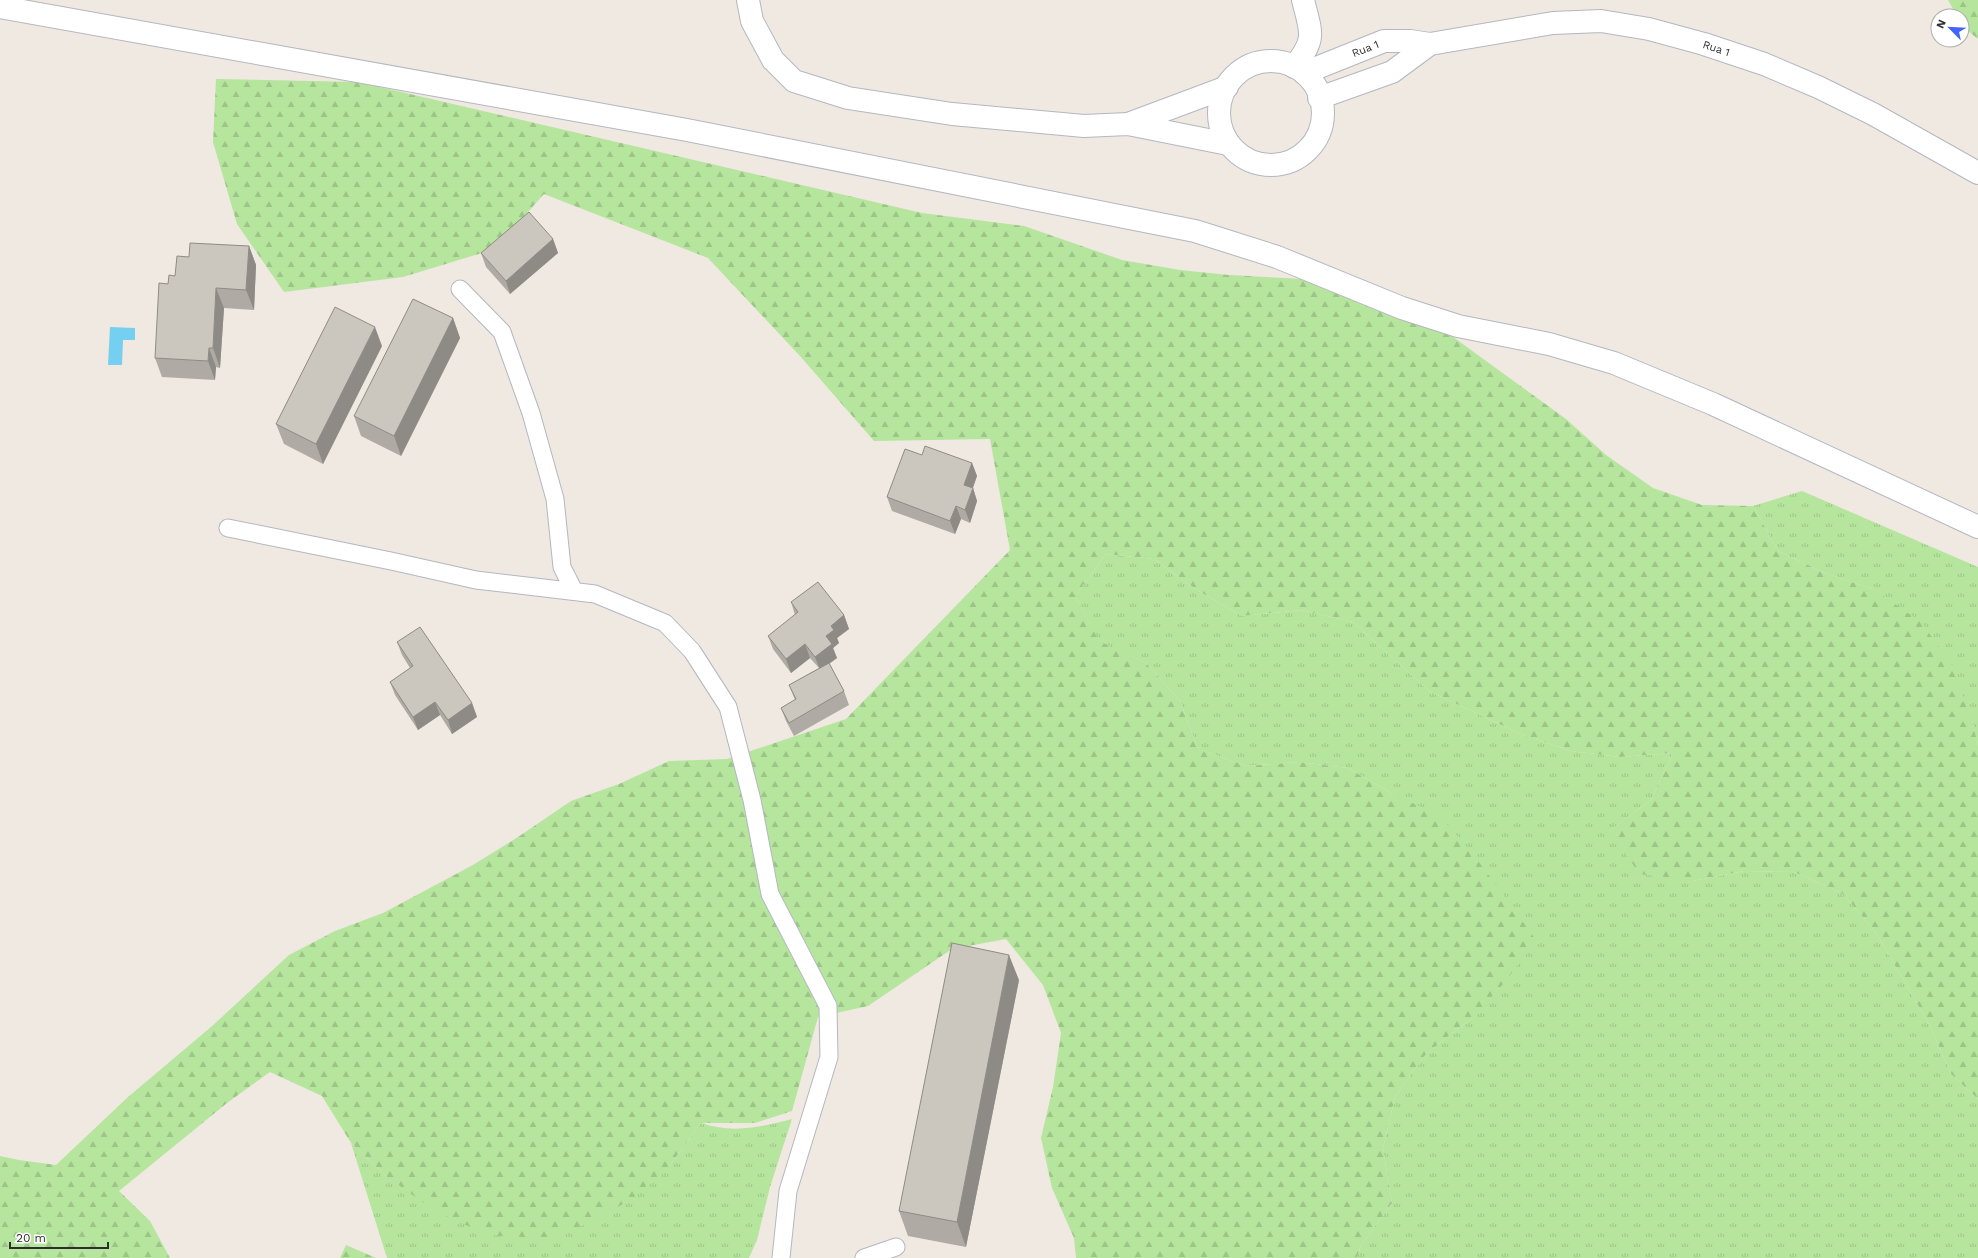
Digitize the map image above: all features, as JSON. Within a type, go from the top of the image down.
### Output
[{"type":"street","points":[[748,0],[752,21],[773,60],[794,81],[848,98],[952,114],[1084,126],[1128,124],[1228,144]]},
{"type":"street","points":[[1299,70],[1312,34],[1303,0]]},
{"type":"street","points":[[0,7],[688,130],[1195,231],[1277,257],[1402,308],[1458,326],[1549,344],[1614,363],[1713,404],[1978,527]]},
{"type":"street","name":"Rua 1","points":[[1299,70],[1384,41],[1410,41],[1430,44],[1553,23],[1601,21],[1649,29],[1712,46],[1764,64],[1818,87],[1874,114],[1978,173]]},
{"type":"street","name":"Rua 1","points":[[1320,98],[1392,72],[1430,44]]},
{"type":"street","points":[[1262,62],[1278,62],[1299,70],[1315,85],[1323,107],[1322,124],[1316,140],[1305,153],[1290,162],[1274,165],[1257,164],[1241,156],[1228,144],[1221,128],[1219,110],[1223,93],[1232,79],[1246,68],[1262,62]]},
{"type":"street","points":[[1128,124],[1227,87]]},
{"type":"lane","points":[[460,289],[502,332],[531,413],[555,499],[562,567],[574,591]]},
{"type":"lane","points":[[228,528],[476,580],[595,594],[665,623],[692,651],[728,707],[752,800],[770,894],[828,1006],[829,1057],[788,1191],[781,1258]]},
{"type":"lane","points":[[864,1258],[896,1247]]},
{"type":"green space","points":[[1948,0],[1978,0],[1978,39],[1970,32],[1970,8],[1952,8]]},
{"type":"green space","points":[[216,79],[358,82],[922,213],[1024,226],[1122,260],[1180,270],[1229,275],[1340,281],[1438,326],[1566,419],[1606,455],[1653,488],[1702,505],[1753,506],[1778,551],[1825,573],[1873,589],[1921,622],[1952,665],[1972,720],[1978,745],[1978,1099],[1951,1074],[1929,1024],[1875,931],[1842,893],[1794,872],[1744,871],[1693,881],[1640,874],[1609,831],[1651,800],[1673,753],[1620,757],[1571,751],[1523,735],[1429,691],[1353,622],[1301,610],[1242,616],[1197,590],[1154,559],[1106,554],[1075,596],[1099,641],[1146,663],[1180,701],[1198,749],[1247,766],[1299,762],[1348,768],[1393,794],[1440,816],[1473,854],[1536,940],[1505,982],[1472,1018],[1426,1054],[1395,1097],[1383,1148],[1392,1203],[1361,1245],[1357,1258],[1076,1258],[1074,1238],[1052,1188],[1041,1138],[1053,1087],[1061,1033],[1043,985],[1006,939],[952,949],[868,1006],[818,1017],[792,1111],[755,1123],[701,1123],[670,1165],[632,1199],[587,1224],[539,1241],[485,1234],[434,1210],[387,1177],[351,1143],[322,1096],[270,1072],[227,1103],[119,1191],[150,1221],[170,1258],[0,1258],[0,1156],[56,1165],[128,1097],[211,1027],[289,955],[335,931],[383,913],[473,865],[571,801],[619,784],[669,761],[727,759],[846,719],[1010,550],[990,439],[874,441],[800,356],[708,258],[544,194],[495,249],[403,277],[284,292],[237,224],[213,142]]},
{"type":"green space","points":[[1802,491],[1978,567],[1978,745],[1972,720],[1873,589],[1825,573],[1778,551],[1753,506]]},
{"type":"green space","points":[[1106,554],[1154,559],[1197,590],[1242,616],[1301,610],[1353,622],[1429,691],[1523,735],[1571,751],[1620,757],[1673,753],[1651,800],[1609,831],[1693,881],[1744,871],[1794,872],[1842,893],[1875,931],[1929,1024],[1951,1074],[1978,1099],[1978,1258],[1357,1258],[1361,1245],[1392,1203],[1383,1148],[1395,1097],[1426,1054],[1472,1018],[1393,794],[1348,768],[1299,762],[1247,766],[1198,749],[1180,701],[1146,663],[1099,642],[1075,596]]},
{"type":"green space","points":[[792,1119],[770,1187],[757,1240],[749,1258],[387,1258],[351,1143],[387,1177],[670,1165],[701,1123],[736,1129],[758,1127]]},
{"type":"green space","points":[[346,1245],[376,1258],[340,1258]]},
{"type":"water","points":[[110,327],[135,328],[135,340],[123,340],[122,365],[108,365]]},
{"type":"building","points":[[529,212],[553,239],[506,281],[481,253]]},
{"type":"building","points":[[190,243],[249,246],[246,290],[216,288],[213,348],[209,348],[208,361],[155,358],[159,283],[168,284],[169,275],[175,276],[177,256],[189,257]]},
{"type":"building","points":[[413,299],[453,318],[394,436],[354,416]]},
{"type":"building","points":[[335,307],[375,327],[316,444],[276,424]]},
{"type":"building","points":[[925,446],[972,463],[964,485],[973,488],[965,510],[956,506],[950,521],[887,497],[905,449],[922,455]]},
{"type":"building","points":[[818,582],[844,615],[831,626],[834,630],[826,636],[832,644],[815,657],[805,644],[786,659],[768,636],[798,612],[791,602]]},
{"type":"building","points":[[420,627],[472,703],[448,720],[435,702],[413,717],[390,682],[413,666],[397,642]]},
{"type":"building","points":[[829,663],[844,691],[789,723],[781,708],[796,699],[789,685]]},
{"type":"building","points":[[952,943],[1009,955],[957,1222],[899,1211]]}]
